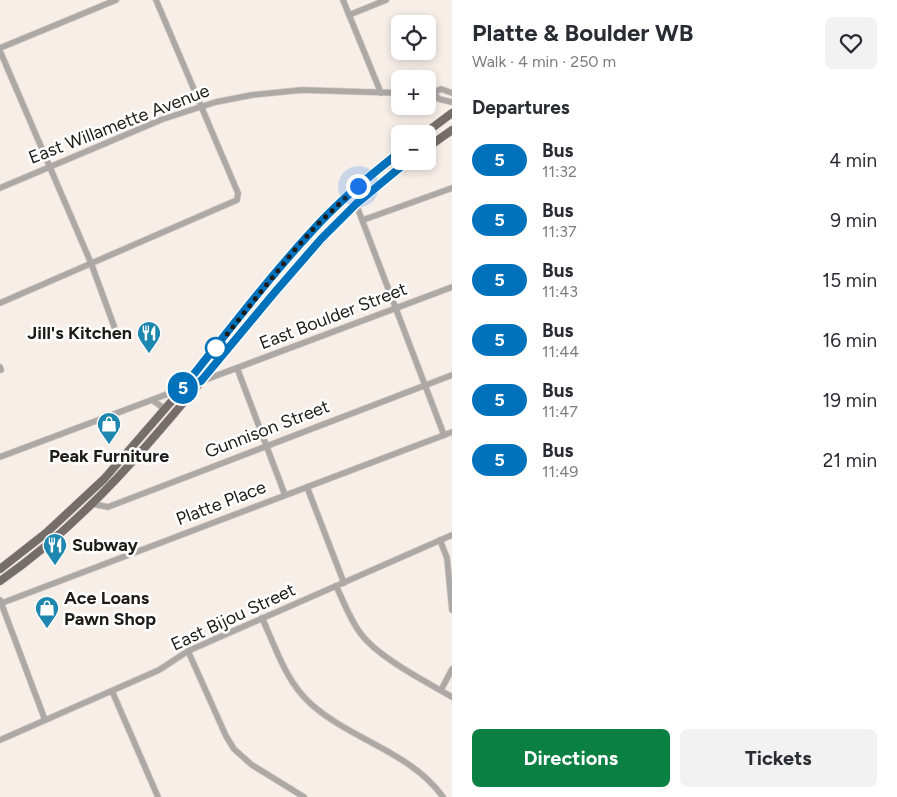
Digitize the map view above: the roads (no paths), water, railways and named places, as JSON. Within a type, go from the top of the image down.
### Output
[{"type":"main road","points":[[436,125],[452,113]]},
{"type":"main road","points":[[436,141],[452,130]]},
{"type":"main road","points":[[0,569],[46,533],[104,479],[165,410],[279,267],[312,230],[354,190],[391,159]]},
{"type":"main road","points":[[0,581],[55,538],[93,504],[134,461],[302,260],[356,204],[397,170]]},
{"type":"main road","points":[[93,504],[96,494],[104,486],[104,479]]},
{"type":"main road","points":[[55,538],[62,527],[73,517],[72,510]]},
{"type":"street","points":[[116,0],[0,50],[91,263],[118,337]]},
{"type":"street","points":[[0,303],[238,200],[238,193],[156,0]]},
{"type":"street","points":[[343,0],[381,93]]},
{"type":"street","points":[[349,15],[386,0]]},
{"type":"street","points":[[0,72],[7,68]]},
{"type":"street","points":[[436,91],[441,89],[452,93]]},
{"type":"street","name":"East Willamette Avenue","points":[[0,188],[172,116],[201,106],[235,98],[287,91],[328,90],[391,93]]},
{"type":"street","points":[[436,97],[452,102]]},
{"type":"street","points":[[363,220],[452,188]]},
{"type":"street","points":[[356,204],[444,436]]},
{"type":"street","name":"East Boulder Street","points":[[0,457],[452,287]]},
{"type":"street","points":[[236,368],[285,495]]},
{"type":"street","name":"Gunnison Street","points":[[93,504],[108,507],[452,375]]},
{"type":"street","points":[[152,400],[165,410]]},
{"type":"street","name":"Platte Place","points":[[45,720],[1,601],[452,432]]},
{"type":"street","points":[[307,487],[344,583]]},
{"type":"street","name":"East Bijou Street","points":[[0,740],[162,668],[188,651],[452,535]]},
{"type":"street","points":[[440,540],[447,558],[452,610]]},
{"type":"street","points":[[336,586],[352,621],[367,641],[381,654],[452,697]]},
{"type":"street","points":[[262,618],[286,671],[297,690],[310,704],[413,768],[429,781],[442,797]]},
{"type":"street","points":[[188,651],[226,736],[234,749],[252,765],[304,797]]},
{"type":"street","points":[[441,690],[452,669]]},
{"type":"street","points":[[112,691],[158,797]]},
{"type":"place","name":"Jill's Kitchen","points":[[149,354]]},
{"type":"place","name":"Peak Furniture","points":[[109,445]]},
{"type":"place","name":"Subway","points":[[55,566]]},
{"type":"place","name":"Ace Loans Pawn Shop","points":[[47,629]]}]
